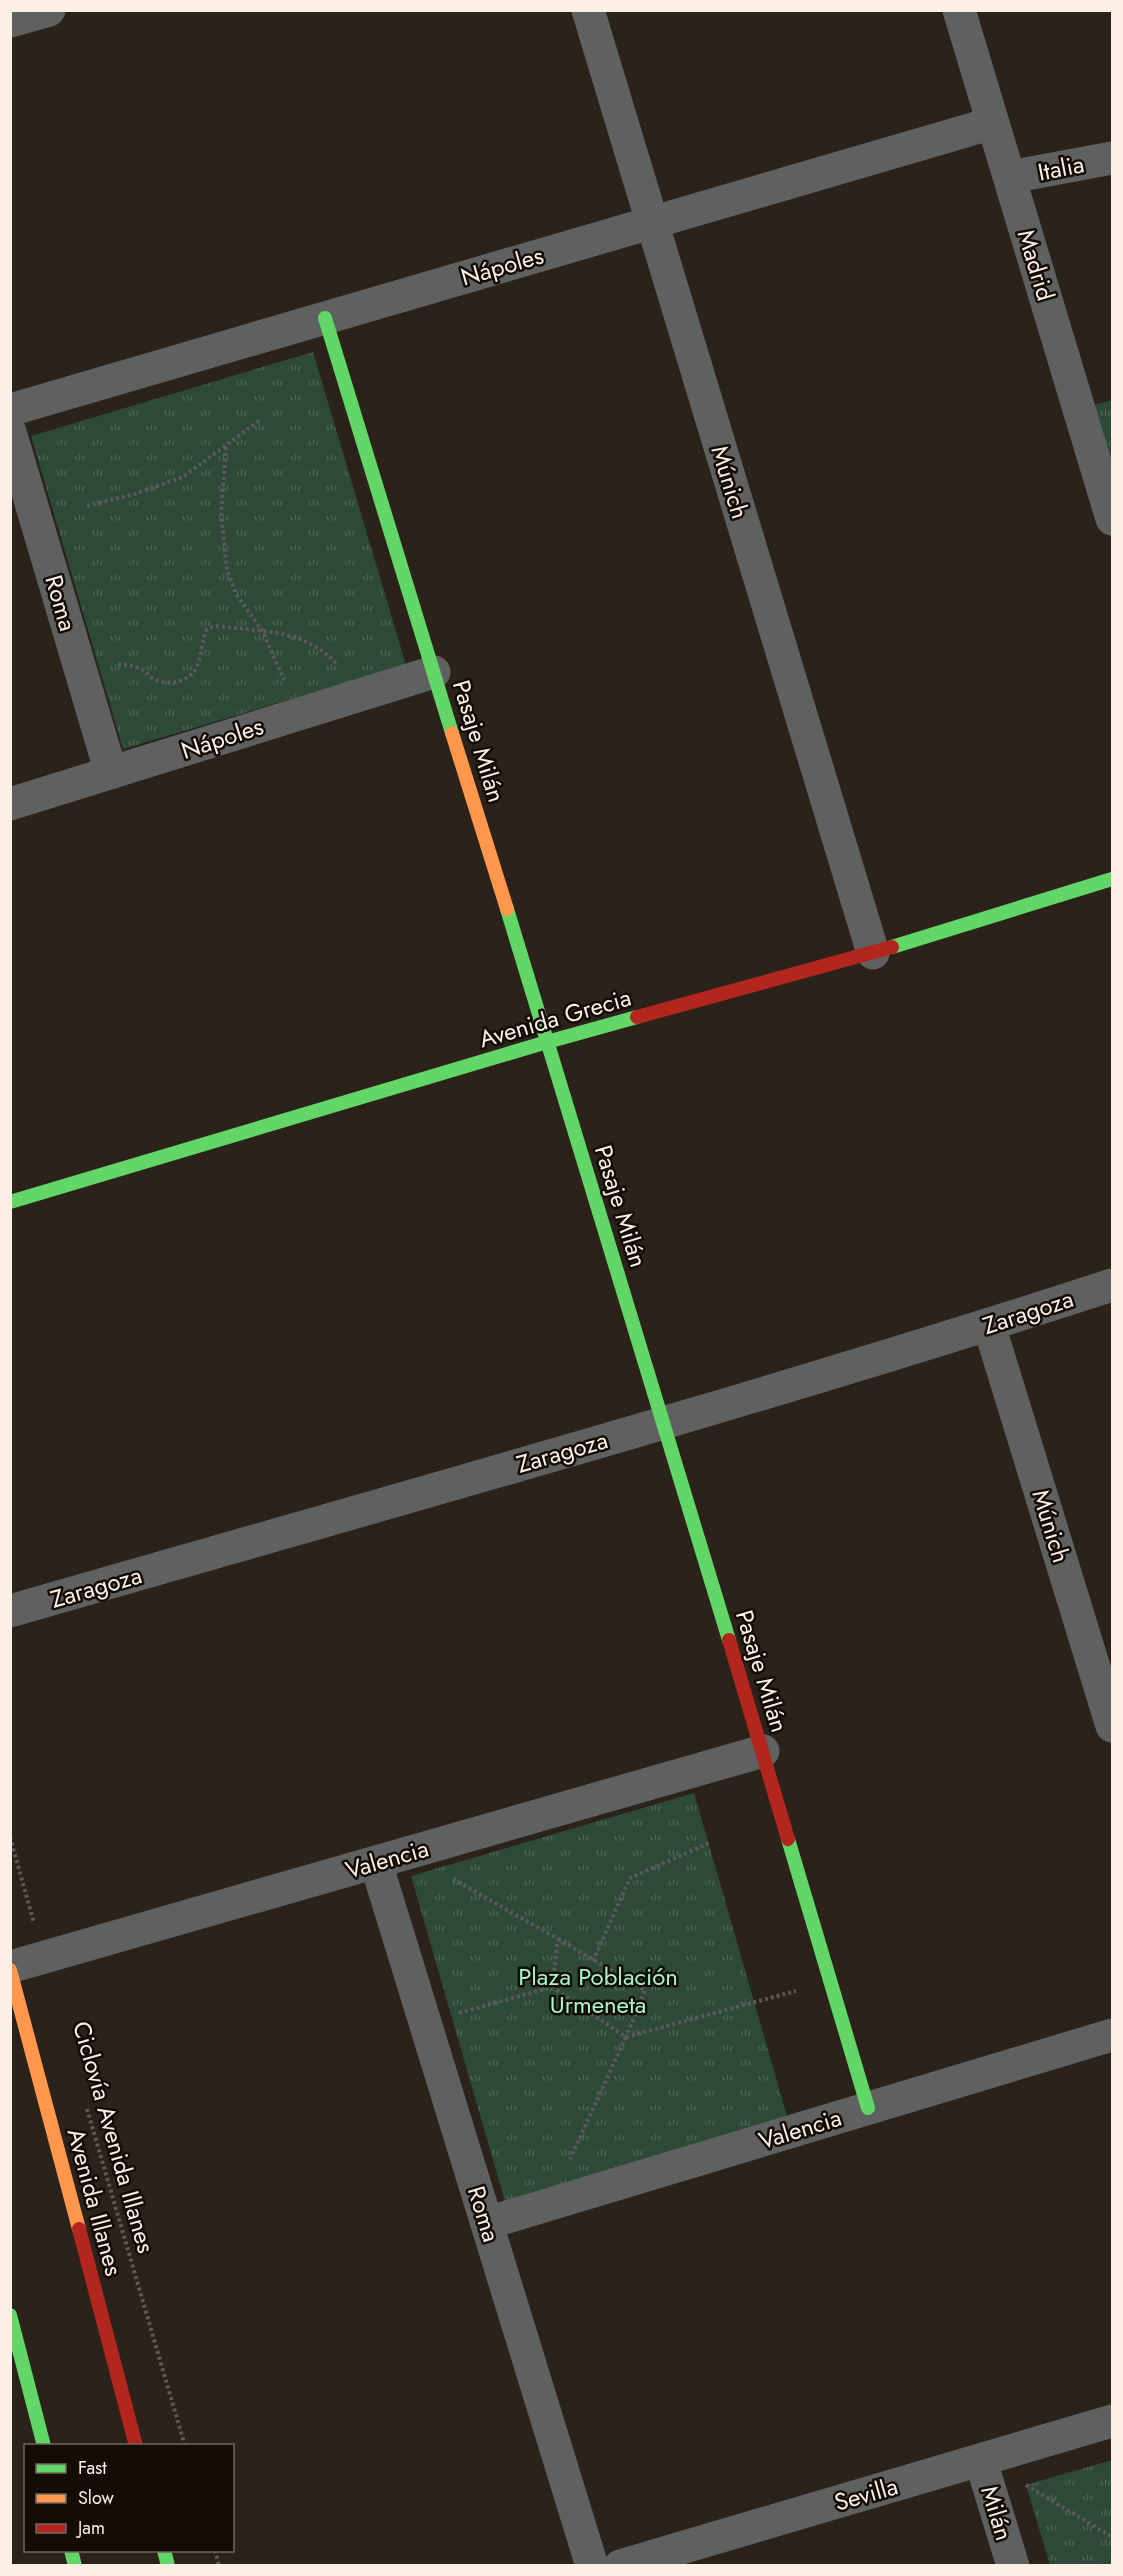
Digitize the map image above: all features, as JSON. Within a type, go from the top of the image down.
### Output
[{"type":"street","points":[[10,21],[49,10]]},
{"type":"street","name":"Múnich","points":[[588,10],[873,954]]},
{"type":"street","name":"Madrid","points":[[959,10],[1113,519]]},
{"type":"street","name":"Nápoles","points":[[10,410],[993,123]]},
{"type":"street","name":"Italia","points":[[1010,177],[1113,158]]},
{"type":"street","name":"Pasaje Milán","points":[[326,318],[664,1422],[868,2108]]},
{"type":"street","name":"Roma","points":[[10,432],[111,773]]},
{"type":"street","name":"Nápoles","points":[[10,804],[434,672]]},
{"type":"street","name":"Avenida Grecia","points":[[10,1202],[547,1042],[873,954],[1113,879]]},
{"type":"street","name":"Zaragoza","points":[[10,1611],[664,1422],[989,1325],[1113,1285]]},
{"type":"street","name":"Múnich","points":[[989,1325],[1113,1726]]},
{"type":"street","name":"Valencia","points":[[10,1968],[763,1751]]},
{"type":"street","name":"Roma","points":[[376,1863],[592,2565]]},
{"type":"street","name":"Avenida Illanes","points":[[10,1968],[136,2444]]},
{"type":"street","name":"Valencia","points":[[487,2223],[1113,2035]]},
{"type":"street","points":[[10,2315],[44,2444]]},
{"type":"street","name":"Sevilla","points":[[620,2565],[1113,2421]]},
{"type":"street","name":"Milán","points":[[981,2461],[1013,2565]]},
{"type":"path","points":[[87,506],[135,494],[183,477],[260,420]]},
{"type":"path","points":[[226,447],[221,514],[227,570],[236,594],[262,632],[299,714]]},
{"type":"path","points":[[78,662],[130,666],[144,670],[153,678],[165,683],[189,677],[196,668],[207,629],[215,626],[288,634],[321,650],[362,694]]},
{"type":"path","points":[[10,1837],[44,1957]]},
{"type":"path","points":[[593,1961],[630,1878],[709,1843]]},
{"type":"path","points":[[444,1873],[645,1990],[626,2037],[549,2204]]},
{"type":"path","points":[[552,1988],[558,1939]]},
{"type":"path","points":[[425,2022],[552,1988],[626,2037],[831,1981]]},
{"type":"path","name":"Ciclovía Avenida Illanes","points":[[86,2105],[185,2444]]},
{"type":"path","points":[[981,2461],[1113,2537]]},
{"type":"green space","points":[[313,352],[406,665],[123,749],[31,436]]},
{"type":"green space","points":[[1112,400],[1112,464],[1094,405]]},
{"type":"green space","name":"Plaza Población Urmeneta","points":[[694,1793],[789,2123],[506,2205],[411,1876]]},
{"type":"green space","points":[[1112,2460],[1112,2565],[1050,2565],[1026,2485]]},
{"type":"traffic: fast","points":[[325,318],[452,733]]},
{"type":"traffic: fast","points":[[892,947],[1112,879]]},
{"type":"traffic: fast","points":[[507,909],[729,1640]]},
{"type":"traffic: fast","points":[[10,1202],[637,1017]]},
{"type":"traffic: fast","points":[[788,1839],[868,2108]]},
{"type":"traffic: fast","points":[[10,2315],[43,2444]]},
{"type":"traffic: fast","points":[[72,2552],[75,2566]]},
{"type":"traffic: fast","points":[[164,2552],[168,2566]]},
{"type":"traffic: slow","points":[[452,733],[507,909]]},
{"type":"traffic: slow","points":[[10,1970],[79,2229]]},
{"type":"traffic: jam","points":[[637,1017],[892,947]]},
{"type":"traffic: jam","points":[[729,1640],[788,1839]]},
{"type":"traffic: jam","points":[[79,2229],[135,2444]]}]
